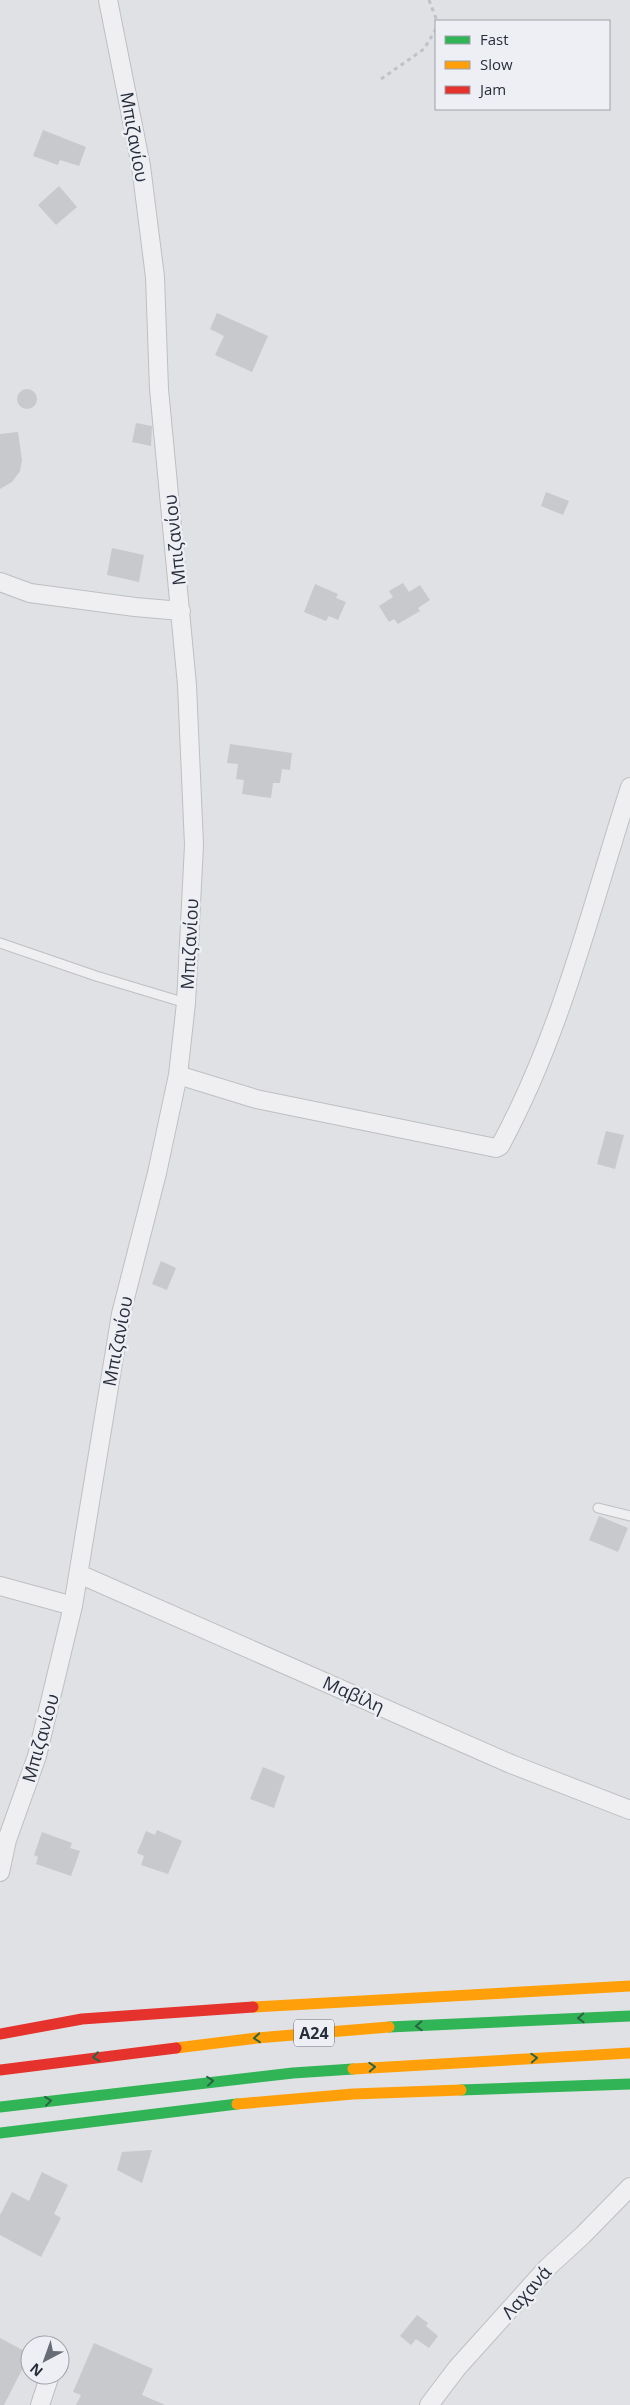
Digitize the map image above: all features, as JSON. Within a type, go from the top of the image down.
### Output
[{"type":"main road","points":[[0,2034],[82,2019],[178,2011],[630,1986]]},
{"type":"main road","name":"Α24","points":[[0,2070],[257,2038],[386,2028],[630,2016]]},
{"type":"main road","name":"Α24","points":[[0,2107],[293,2072],[630,2053]]},
{"type":"main road","points":[[0,2133],[276,2100],[472,2089],[630,2084]]},
{"type":"street","name":"Μπιζανίου","points":[[0,1872],[4,1839],[37,1756],[73,1606],[121,1314],[157,1173],[178,1075],[186,1003],[194,845],[187,685],[159,389],[156,277],[147,205],[134,127],[108,0]]},
{"type":"street","points":[[0,582],[30,593],[181,611]]},
{"type":"street","points":[[178,1075],[256,1099],[496,1148],[500,1146],[530,1081],[578,959],[596,892],[630,787]]},
{"type":"street","name":"Μαβίλη","points":[[79,1574],[511,1764],[630,1810]]},
{"type":"street","points":[[0,1586],[73,1606]]},
{"type":"street","name":"Λαχανά","points":[[429,2405],[457,2368],[547,2268],[583,2235],[630,2187]]},
{"type":"street","points":[[40,2405],[47,2385]]},
{"type":"lane","points":[[0,943],[96,976],[186,1003]]},
{"type":"lane","points":[[598,1508],[630,1516]]},
{"type":"path","points":[[429,0],[437,20]]},
{"type":"path","points":[[381,79],[424,50],[435,32]]},
{"type":"building","points":[[43,130],[86,147],[79,166],[60,160],[58,165],[33,156]]},
{"type":"building","points":[[59,186],[77,207],[56,225],[38,205]]},
{"type":"building","points":[[217,313],[268,336],[252,372],[215,355],[224,336],[210,329]]},
{"type":"building","points":[[27,389],[34,392],[37,399],[34,406],[27,409],[20,406],[17,399],[20,392]]},
{"type":"building","points":[[136,423],[152,426],[151,446],[132,442]]},
{"type":"building","points":[[18,432],[22,460],[20,471],[12,482],[0,489],[0,434]]},
{"type":"building","points":[[546,492],[569,501],[563,515],[541,506]]},
{"type":"building","points":[[112,548],[144,555],[139,582],[107,575]]},
{"type":"building","points":[[403,583],[409,592],[420,585],[430,600],[418,608],[420,611],[398,624],[394,619],[389,622],[379,606],[393,597],[389,591]]},
{"type":"building","points":[[315,584],[338,594],[336,598],[346,602],[338,620],[329,616],[326,621],[304,612]]},
{"type":"building","points":[[230,744],[292,753],[290,770],[282,769],[280,783],[273,783],[271,798],[242,794],[244,780],[236,779],[238,764],[227,763]]},
{"type":"building","points":[[606,1131],[624,1135],[615,1169],[597,1164]]},
{"type":"building","points":[[161,1261],[176,1268],[167,1290],[152,1284]]},
{"type":"building","points":[[599,1516],[628,1528],[618,1552],[589,1540]]},
{"type":"building","points":[[263,1767],[285,1776],[274,1808],[250,1799]]},
{"type":"building","points":[[157,1830],[182,1841],[168,1874],[141,1865],[144,1856],[137,1853],[146,1831],[155,1835]]},
{"type":"building","points":[[42,1832],[72,1843],[70,1848],[80,1851],[71,1876],[36,1864],[38,1857],[34,1855]]},
{"type":"building","points":[[152,2150],[142,2183],[117,2170],[122,2152]]},
{"type":"building","points":[[42,2172],[68,2185],[54,2214],[61,2218],[41,2257],[0,2235],[0,2215],[12,2192],[29,2201]]},
{"type":"building","points":[[417,2315],[428,2323],[426,2326],[438,2336],[429,2348],[416,2339],[411,2345],[400,2336]]},
{"type":"building","points":[[0,2338],[20,2349],[20,2374],[4,2405],[0,2405]]},
{"type":"building","points":[[94,2343],[153,2369],[142,2395],[165,2405],[76,2405],[81,2395],[73,2392]]},
{"type":"traffic: fast","points":[[389,2027],[630,2016]]},
{"type":"traffic: fast","points":[[0,2107],[293,2073],[353,2069]]},
{"type":"traffic: fast","points":[[461,2090],[630,2084]]},
{"type":"traffic: fast","points":[[0,2133],[237,2104]]},
{"type":"traffic: slow","points":[[253,2007],[630,1986]]},
{"type":"traffic: slow","points":[[176,2048],[257,2038],[389,2027]]},
{"type":"traffic: slow","points":[[353,2069],[630,2053]]},
{"type":"traffic: slow","points":[[237,2104],[353,2094],[461,2090]]},
{"type":"traffic: jam","points":[[0,2034],[82,2019],[253,2007]]},
{"type":"traffic: jam","points":[[0,2070],[176,2048]]}]
